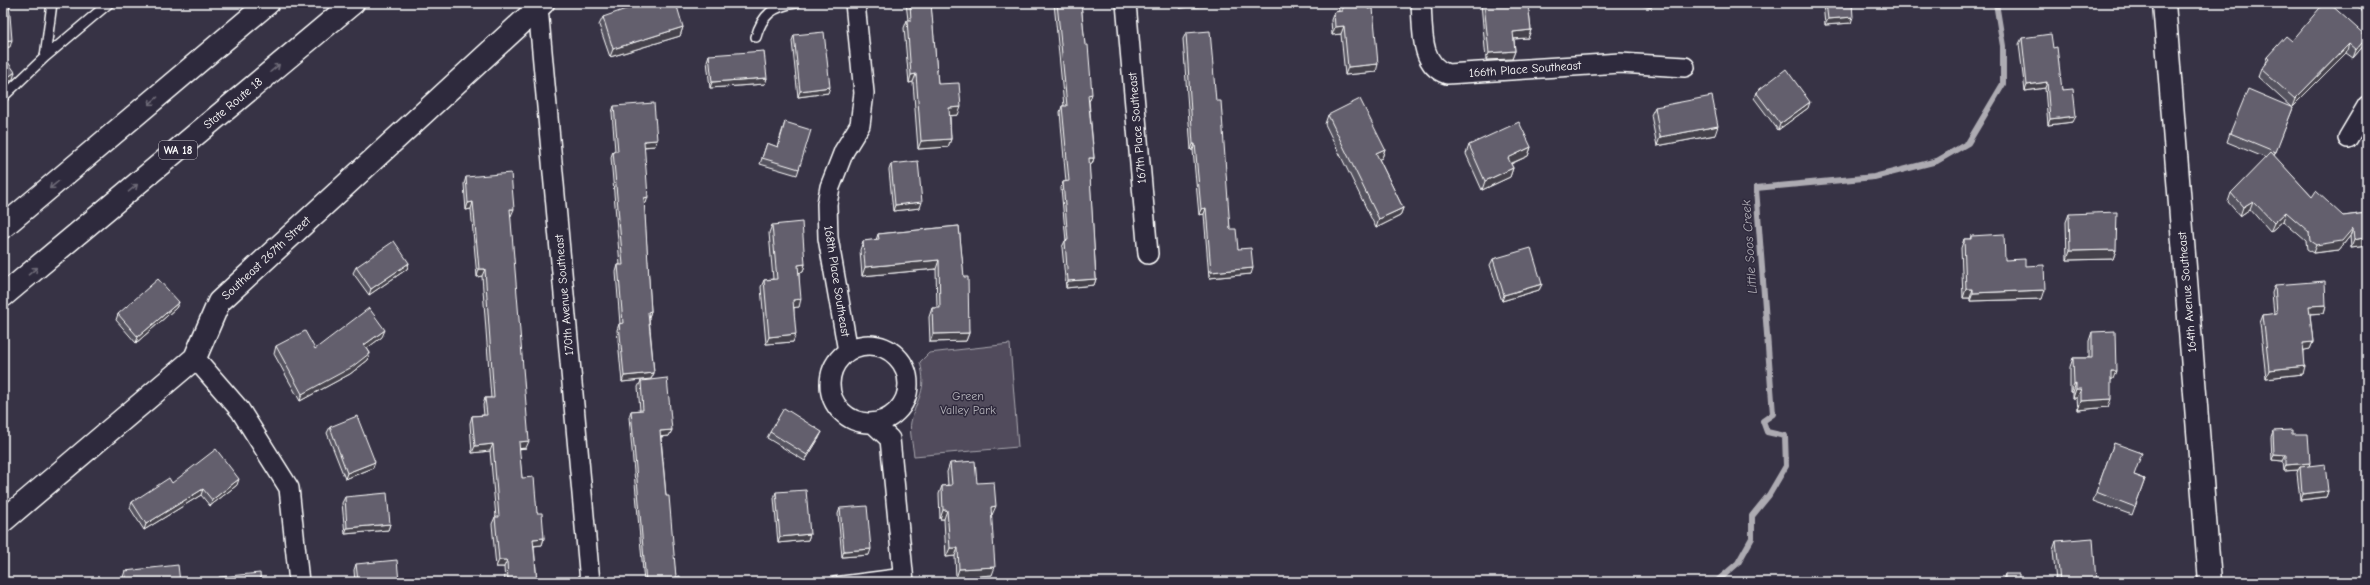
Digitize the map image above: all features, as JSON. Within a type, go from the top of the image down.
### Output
[{"type":"main road","points":[[172,86],[254,3]]},
{"type":"main road","points":[[3,227],[172,86],[268,3]]},
{"type":"main road","name":"State Route 18","points":[[3,296],[353,3]]},
{"type":"main road","name":"164th Avenue Southeast","points":[[2164,3],[2210,582]]},
{"type":"main road","name":"Southeast 267th Street","points":[[3,521],[195,358],[219,302],[540,5]]},
{"type":"street","name":"168th Place Southeast","points":[[848,352],[828,238],[827,204],[830,187],[844,151],[860,125],[864,93],[855,3]]},
{"type":"street","name":"167th Place Southeast","points":[[1126,3],[1148,254]]},
{"type":"street","name":"166th Place Southeast","points":[[1421,3],[1426,58],[1438,72],[1447,74],[1620,62],[1685,67]]},
{"type":"street","name":"170th Avenue Southeast","points":[[540,5],[590,582]]},
{"type":"street","points":[[2348,138],[2367,106]]},
{"type":"street","name":"168th Place Southeast","points":[[872,345],[884,348],[895,355],[903,365],[908,377],[908,390],[901,407],[887,420],[874,424],[861,423],[849,418],[839,410],[832,398],[830,385],[832,372],[838,360],[859,346],[872,345]]},
{"type":"street","points":[[195,358],[240,410],[289,488],[299,582]]},
{"type":"street","points":[[874,424],[890,439],[904,578]]},
{"type":"lane","points":[[45,57],[52,3]]},
{"type":"lane","points":[[3,97],[45,57],[109,3]]},
{"type":"lane","points":[[756,37],[760,24],[767,13],[777,8],[796,3]]},
{"type":"lane","points":[[834,582],[904,578]]},
{"type":"green space","name":"Green Valley Park","points":[[1010,344],[1018,447],[914,456],[911,422],[921,394],[923,381],[920,362],[929,353]]},
{"type":"building","points":[[3,3],[9,3],[12,40],[3,41]]},
{"type":"building","points":[[643,3],[676,3],[683,27],[613,49],[603,17]]},
{"type":"building","points":[[910,3],[931,3],[938,84],[959,83],[961,107],[949,108],[951,139],[921,141],[916,74],[911,75],[907,20],[911,20]]},
{"type":"building","points":[[1057,3],[1081,3],[1085,45],[1088,45],[1092,94],[1088,95],[1094,158],[1089,158],[1096,279],[1068,281],[1065,241],[1068,240],[1063,182],[1069,181],[1062,106],[1067,106]]},
{"type":"building","points":[[1342,3],[1367,3],[1368,9],[1373,8],[1378,64],[1348,67],[1344,26],[1335,27],[1334,12],[1342,11]]},
{"type":"building","points":[[1484,3],[1528,3],[1531,30],[1513,32],[1515,51],[1489,53]]},
{"type":"building","points":[[1826,3],[1852,3],[1853,17],[1828,19]]},
{"type":"building","points":[[2324,3],[2329,3],[2367,37],[2356,50],[2349,44],[2295,99],[2261,69],[2269,59],[2267,57],[2286,36],[2292,41]]},
{"type":"building","points":[[1210,31],[1216,101],[1221,101],[1230,229],[1236,229],[1238,249],[1251,248],[1253,268],[1211,272],[1206,208],[1201,209],[1195,144],[1193,144],[1186,33]]},
{"type":"building","points":[[824,32],[830,87],[800,91],[794,35]]},
{"type":"building","points":[[2051,34],[2053,48],[2057,47],[2062,90],[2073,89],[2076,116],[2050,119],[2047,82],[2027,85],[2022,38]]},
{"type":"building","points":[[764,51],[767,78],[712,82],[709,55]]},
{"type":"building","points":[[3,55],[15,72],[3,81]]},
{"type":"building","points":[[1786,69],[1810,102],[1780,124],[1756,92]]},
{"type":"building","points":[[2248,89],[2293,108],[2276,152],[2230,133]]},
{"type":"building","points":[[1712,96],[1718,126],[1660,137],[1655,107]]},
{"type":"building","points":[[1360,99],[1385,149],[1376,153],[1403,208],[1379,219],[1328,115]]},
{"type":"building","points":[[654,103],[657,140],[644,141],[648,197],[644,198],[651,311],[648,312],[654,373],[624,376],[619,324],[623,323],[618,265],[623,265],[613,151],[618,151],[614,106]]},
{"type":"building","points":[[785,122],[811,130],[799,169],[762,158],[767,143],[778,147]]},
{"type":"building","points":[[1519,122],[1531,147],[1508,158],[1513,168],[1485,181],[1469,145]]},
{"type":"building","points":[[3,123],[7,128],[3,131]]},
{"type":"building","points":[[2271,152],[2312,197],[2316,191],[2343,216],[2367,213],[2367,237],[2354,240],[2353,228],[2342,241],[2316,245],[2310,241],[2309,232],[2286,212],[2274,223],[2253,201],[2243,207],[2231,193]]},
{"type":"building","points":[[918,161],[922,202],[895,205],[891,164]]},
{"type":"building","points":[[511,173],[514,209],[510,209],[529,441],[519,442],[522,478],[534,477],[537,513],[542,513],[544,538],[533,539],[537,582],[508,582],[507,560],[499,560],[495,517],[499,517],[493,444],[475,446],[472,416],[487,415],[485,398],[494,398],[485,269],[479,269],[473,202],[468,203],[466,177]]},
{"type":"building","points":[[2117,212],[2116,250],[2070,251],[2069,214]]},
{"type":"building","points":[[802,222],[805,264],[798,265],[801,299],[793,300],[796,334],[769,337],[764,280],[777,279],[772,225]]},
{"type":"building","points":[[959,226],[964,277],[968,277],[969,333],[933,334],[932,308],[940,308],[939,260],[865,267],[863,241],[879,239],[878,234]]},
{"type":"building","points":[[2004,234],[2005,260],[2025,259],[2025,266],[2044,265],[2045,290],[1973,293],[1973,289],[1966,289],[1964,239],[1971,239],[1971,236]]},
{"type":"building","points":[[394,241],[409,263],[371,289],[356,267]]},
{"type":"building","points":[[1531,248],[1542,284],[1504,295],[1493,259]]},
{"type":"building","points":[[158,279],[179,302],[138,337],[118,314]]},
{"type":"building","points":[[2325,281],[2326,305],[2309,306],[2313,342],[2303,343],[2305,366],[2269,370],[2263,315],[2277,313],[2275,285]]},
{"type":"building","points":[[369,308],[385,330],[364,345],[370,353],[352,367],[302,394],[276,346],[305,331],[315,349]]},
{"type":"building","points":[[2115,331],[2116,371],[2111,371],[2111,399],[2081,401],[2081,389],[2076,389],[2076,383],[2074,384],[2073,358],[2092,358],[2092,332]]},
{"type":"building","points":[[667,378],[672,430],[660,431],[666,496],[669,496],[676,577],[680,576],[681,582],[646,582],[631,411],[643,410],[641,381]]},
{"type":"building","points":[[784,408],[822,432],[807,455],[770,432]]},
{"type":"building","points":[[357,416],[375,462],[347,473],[330,427]]},
{"type":"building","points":[[2292,430],[2292,434],[2308,434],[2310,463],[2286,465],[2286,455],[2274,454],[2273,431]]},
{"type":"building","points":[[2114,443],[2142,453],[2134,475],[2145,479],[2135,507],[2096,492]]},
{"type":"building","points":[[216,449],[239,479],[212,500],[203,489],[146,524],[132,502],[169,478],[172,483]]},
{"type":"building","points":[[975,461],[977,483],[994,482],[996,506],[991,507],[995,567],[959,569],[958,548],[950,548],[947,510],[943,510],[942,486],[952,485],[950,463]]},
{"type":"building","points":[[2325,464],[2328,491],[2302,494],[2300,467]]},
{"type":"building","points":[[806,490],[810,534],[780,537],[776,492]]},
{"type":"building","points":[[387,493],[390,524],[347,528],[345,497]]},
{"type":"building","points":[[867,506],[871,549],[844,551],[840,508]]},
{"type":"building","points":[[2093,538],[2096,582],[2060,582],[2056,541]]},
{"type":"building","points":[[397,560],[399,582],[358,582],[356,564]]},
{"type":"building","points":[[178,565],[180,582],[127,582],[125,571]]},
{"type":"building","points":[[260,573],[261,582],[219,582],[219,577]]},
{"type":"building","points":[[2005,574],[2019,574],[2019,582],[2005,582]]},
{"type":"waterway","name":"Little Soos Creek","points":[[1716,582],[1738,563],[1752,538],[1752,516],[1769,495],[1786,466],[1785,436],[1767,432],[1763,421],[1773,414],[1756,188],[1874,177],[1937,161],[1968,143],[2003,84],[2003,46],[1996,3]]}]
